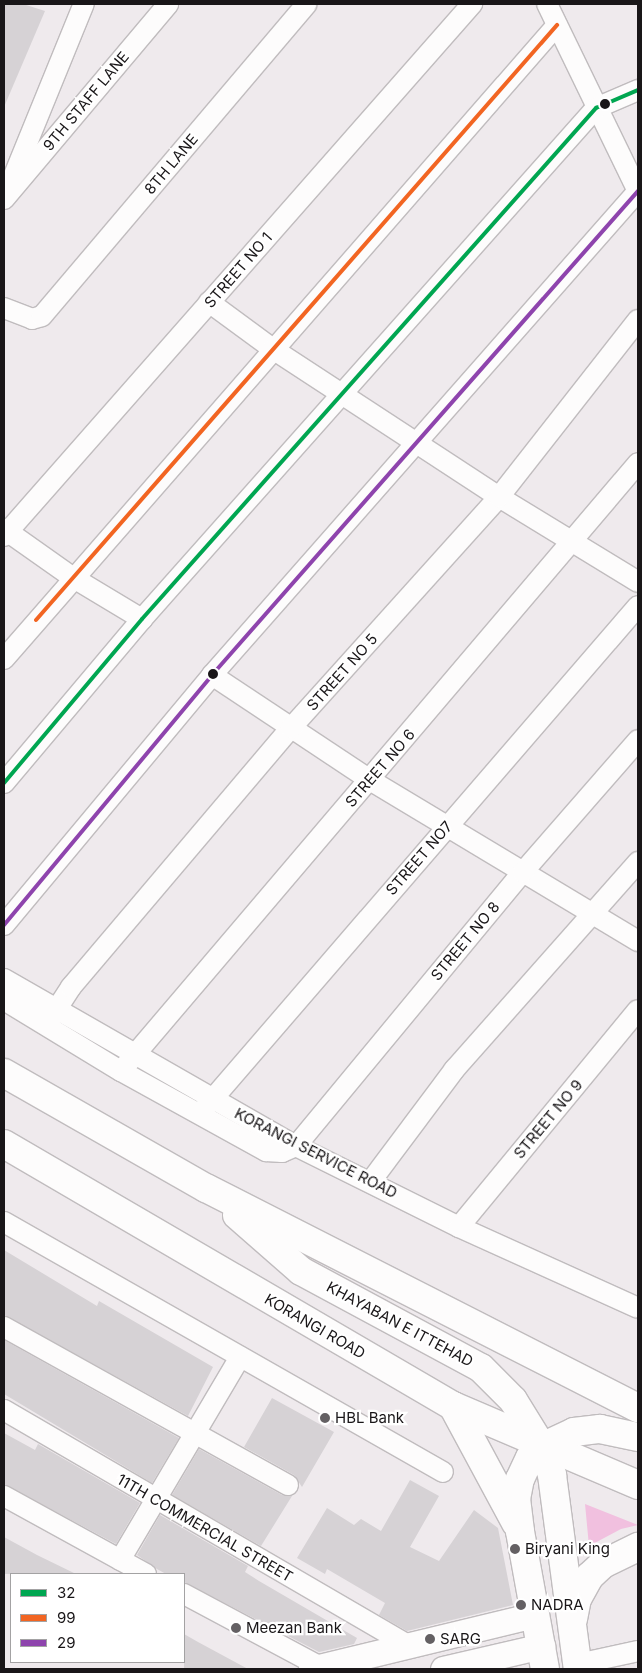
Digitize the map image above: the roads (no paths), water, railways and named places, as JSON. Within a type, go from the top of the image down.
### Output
[{"type":"main road","points":[[4,1073],[206,1188],[638,1408]]},
{"type":"main road","name":"KORANGI ROAD","points":[[4,1144],[453,1406],[542,1447],[638,1485]]},
{"type":"main road","name":"KHAYABAN E ITTEHAD","points":[[206,1188],[301,1271],[481,1368],[514,1400],[542,1447],[556,1495],[578,1667]]},
{"type":"main road","points":[[453,1406],[520,1531]]},
{"type":"main road","points":[[543,1658],[516,1499],[530,1458],[542,1447],[587,1429],[625,1431],[638,1437]]},
{"type":"main road","points":[[516,1499],[523,1488],[535,1483],[547,1486],[556,1495]]},
{"type":"main road","points":[[572,1626],[577,1599],[590,1576],[603,1564],[638,1547]]},
{"type":"street","points":[[4,200],[84,4]]},
{"type":"street","name":"9TH STAFF LANE","points":[[4,200],[168,4]]},
{"type":"street","name":"8TH LANE","points":[[4,308],[32,319],[42,316],[307,4]]},
{"type":"street","name":"STREET NO 1","points":[[5,532],[472,4]]},
{"type":"street","points":[[4,925],[212,675],[638,191],[547,4]]},
{"type":"street","points":[[4,659],[72,577],[557,25]]},
{"type":"street","points":[[4,783],[142,619],[596,108],[638,90]]},
{"type":"street","points":[[209,302],[273,348],[499,497],[638,582]]},
{"type":"street","name":"STREET NO 5","points":[[50,1017],[291,728],[499,497],[638,320]]},
{"type":"street","name":"STREET NO 6","points":[[121,1071],[136,1057],[370,780],[574,543],[638,463]]},
{"type":"street","points":[[5,532],[72,577],[142,619]]},
{"type":"street","name":"STREET NO7","points":[[206,1105],[638,606]]},
{"type":"street","points":[[212,675],[370,780],[638,941]]},
{"type":"street","name":"STREET NO 8","points":[[296,1146],[523,872],[638,740]]},
{"type":"street","points":[[371,1180],[454,1070],[591,912],[638,862]]},
{"type":"street","name":"KORANGI SERVICE ROAD","points":[[4,978],[50,1017],[136,1057],[206,1105],[371,1180],[459,1227],[638,1308]]},
{"type":"street","points":[[4,1000],[50,1017],[121,1071],[206,1105]]},
{"type":"street","name":"STREET NO 9","points":[[459,1227],[638,1010]]},
{"type":"street","points":[[4,1222],[443,1472]]},
{"type":"street","points":[[4,1327],[288,1485]]},
{"type":"street","points":[[120,1560],[192,1432],[240,1357]]},
{"type":"street","name":"11TH COMMERCIAL STREET","points":[[4,1410],[154,1500],[407,1645]]},
{"type":"street","points":[[4,1496],[144,1573]]},
{"type":"street","points":[[185,1595],[316,1668],[535,1615]]},
{"type":"street","points":[[578,1667],[638,1651]]},
{"type":"street","points":[[443,1669],[543,1658]]},
{"type":"place","name":"HBL Bank","points":[[325,1418]]},
{"type":"place","name":"Biryani King","points":[[515,1549]]},
{"type":"place","name":"NADRA","points":[[521,1605]]},
{"type":"place","name":"Meezan Bank","points":[[236,1628]]},
{"type":"place","name":"SARG","points":[[430,1639]]}]
